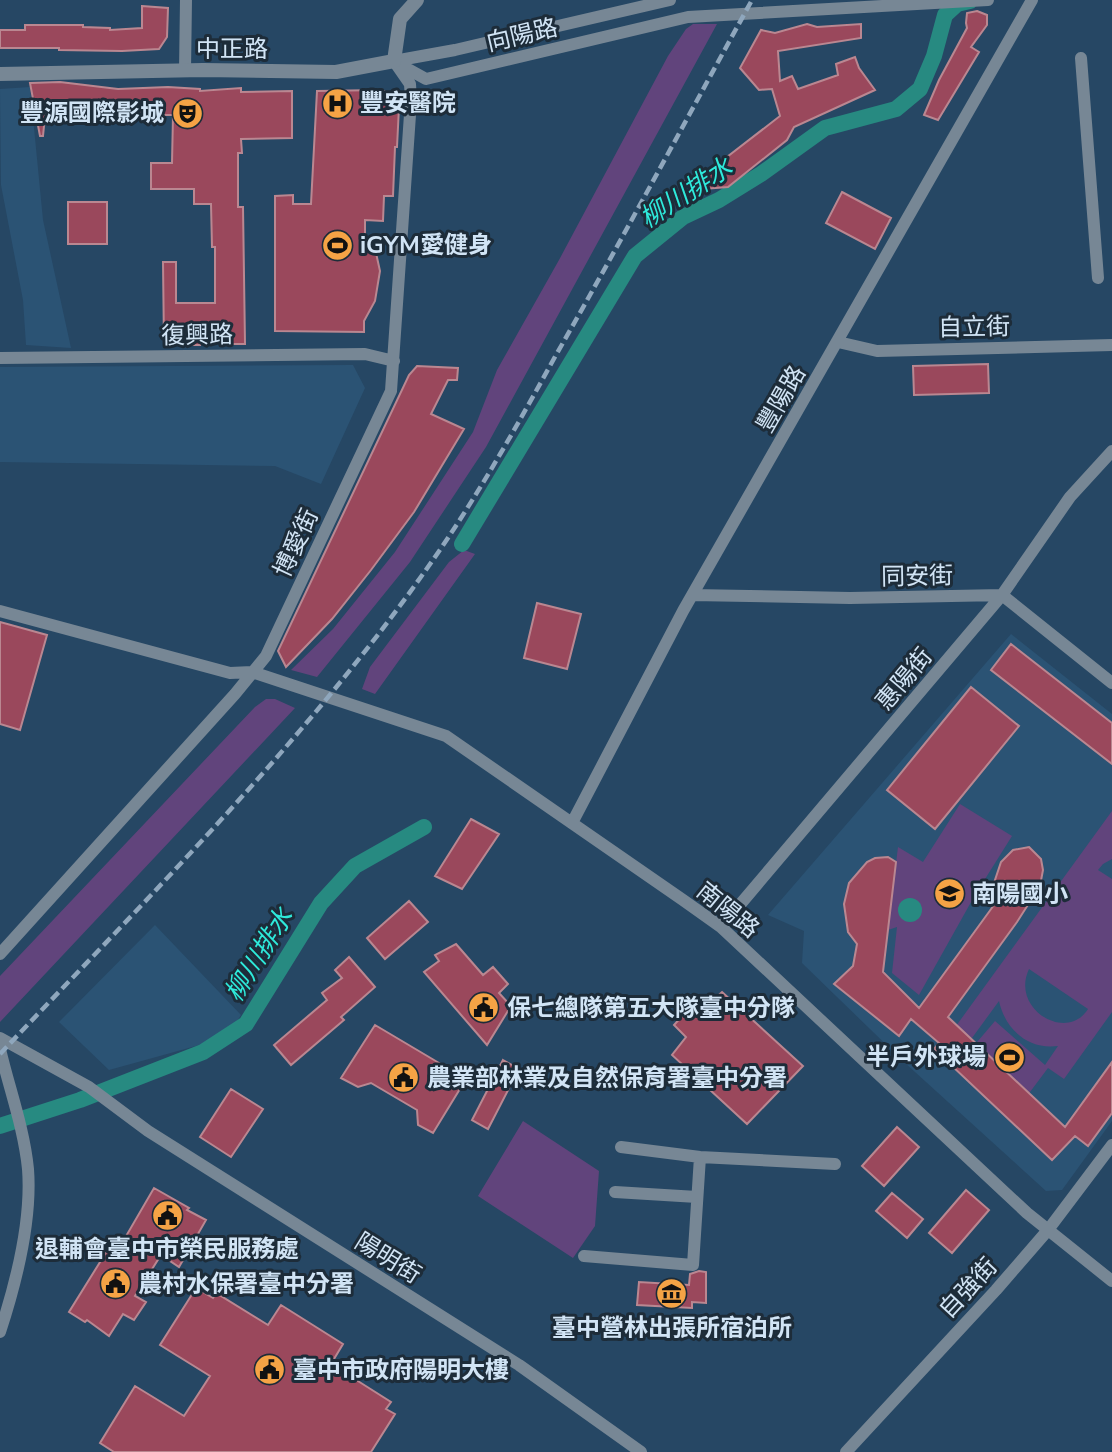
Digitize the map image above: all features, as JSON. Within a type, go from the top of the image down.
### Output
[{"type":"street","points":[[185,71],[186,0]]},
{"type":"street","points":[[394,61],[400,19],[417,0]]},
{"type":"street","name":"向陽路","points":[[394,61],[455,50],[670,0]]},
{"type":"street","name":"向陽路","points":[[394,61],[426,79],[688,17],[987,0]]},
{"type":"street","name":"豐陽路","points":[[572,823],[692,595],[1032,0]]},
{"type":"street","points":[[1081,58],[1098,278]]},
{"type":"street","name":"中正路","points":[[0,74],[336,72],[394,61]]},
{"type":"street","name":"博愛街","points":[[0,954],[235,694],[265,656],[391,391],[411,100],[410,84],[394,61]]},
{"type":"street","name":"自立街","points":[[838,342],[877,351],[1112,345]]},
{"type":"street","name":"復興路","points":[[0,358],[365,355],[394,361]]},
{"type":"street","name":"惠陽街","points":[[721,927],[1002,595],[1069,497],[1112,452]]},
{"type":"street","name":"同安街","points":[[692,595],[850,598],[1002,595]]},
{"type":"street","points":[[1002,595],[1112,683]]},
{"type":"street","name":"南陽路","points":[[0,611],[230,673],[252,672],[446,736],[721,927],[1027,1213],[1112,1281]]},
{"type":"street","name":"陽明街","points":[[0,1038],[111,1101],[148,1131],[519,1365],[641,1452]]},
{"type":"street","points":[[0,1049],[28,1168],[28,1205],[13,1292],[0,1332]]},
{"type":"street","name":"自強街","points":[[846,1452],[1048,1230],[1112,1145]]},
{"type":"street","points":[[621,1147],[700,1157],[835,1164]]},
{"type":"street","points":[[584,1256],[693,1265],[700,1157]]},
{"type":"street","points":[[615,1192],[697,1197]]},
{"type":"shaded area","points":[[693,24],[717,24],[486,447],[410,562],[317,677],[291,670],[333,629],[395,552],[473,432],[497,370],[668,56],[686,29]]},
{"type":"shaded area","points":[[30,87],[43,220],[71,348],[26,345],[23,300],[1,185],[0,89]]},
{"type":"shaded area","points":[[353,365],[365,388],[321,484],[275,466],[0,462],[0,367]]},
{"type":"shaded area","points":[[464,550],[475,554],[375,694],[362,689],[370,667],[449,562]]},
{"type":"shaded area","name":"南陽國小","points":[[1011,634],[1112,714],[1112,1121],[1062,1190],[1046,1191],[904,1062],[802,963],[804,931],[768,915]]},
{"type":"shaded area","points":[[266,699],[275,699],[295,708],[0,1022],[0,976],[255,707]]},
{"type":"shaded area","points":[[960,804],[1012,836],[975,895],[919,995],[892,973],[897,927],[888,930],[898,847],[923,862]]},
{"type":"shaded area","points":[[1112,811],[1112,859],[1098,870],[1112,879],[1112,1012],[1064,1079],[1048,1068],[1027,1096],[972,1048],[995,1021],[1045,1065],[1058,1046],[1037,1045],[1020,1036],[1012,1029],[999,1001],[972,1038],[956,1026]],"holes":[[[1029,969],[1088,1009],[1079,1019],[1067,1023],[1044,1017],[1027,997],[1025,984]]]},
{"type":"shaded area","points":[[910,898],[919,901],[922,910],[919,919],[910,922],[901,919],[898,910],[901,901]]},
{"type":"shaded area","points":[[155,925],[241,1015],[232,1029],[214,1041],[109,1070],[59,1022]]},
{"type":"shaded area","points":[[523,1121],[599,1171],[595,1226],[573,1258],[478,1196]]},
{"type":"building","points":[[142,6],[168,8],[167,37],[159,49],[122,51],[0,48],[0,30],[25,30],[25,25],[83,25],[110,30],[142,28]]},
{"type":"building","points":[[977,11],[987,15],[987,25],[971,47],[979,52],[938,120],[924,115],[967,28],[967,13]]},
{"type":"building","points":[[807,24],[817,27],[861,24],[861,38],[778,51],[780,81],[792,76],[798,89],[838,75],[836,64],[855,57],[859,68],[875,90],[794,127],[787,140],[728,187],[691,190],[684,182],[714,167],[780,116],[772,89],[759,90],[740,68],[761,30],[775,33]]},
{"type":"building","points":[[60,82],[118,89],[168,87],[200,91],[241,88],[241,92],[292,91],[292,138],[241,139],[242,153],[238,153],[238,207],[243,207],[245,344],[223,344],[223,340],[201,338],[200,345],[164,345],[163,262],[176,262],[176,303],[215,303],[215,247],[212,247],[211,204],[194,204],[194,189],[151,189],[151,163],[172,163],[173,115],[150,115],[139,110],[117,111],[104,107],[46,106],[43,136],[40,136],[30,83]]},
{"type":"building","points":[[381,90],[388,93],[399,107],[397,147],[393,196],[384,196],[383,221],[365,220],[365,237],[376,253],[380,271],[375,301],[364,321],[364,332],[275,331],[275,196],[293,195],[293,204],[311,204],[317,91]]},
{"type":"building","points":[[842,192],[891,218],[875,249],[826,223]]},
{"type":"building","points":[[68,202],[107,202],[107,244],[68,244]]},
{"type":"building","points":[[988,364],[989,393],[914,395],[913,366]]},
{"type":"building","points":[[417,366],[458,368],[457,380],[448,380],[431,414],[464,429],[414,512],[371,570],[332,619],[286,667],[278,651],[409,375]]},
{"type":"building","points":[[537,603],[581,614],[567,669],[524,658]]},
{"type":"building","points":[[0,622],[47,635],[20,730],[0,724]]},
{"type":"building","points":[[1011,644],[1112,723],[1112,764],[991,670]]},
{"type":"building","points":[[971,687],[1019,726],[935,829],[887,790]]},
{"type":"building","points":[[471,819],[499,834],[462,889],[435,876]]},
{"type":"building","points":[[1029,847],[1041,859],[1043,870],[1040,886],[948,1017],[1065,1127],[1112,1062],[1112,1113],[1088,1146],[1075,1136],[1052,1160],[934,1049],[939,1043],[911,1019],[899,1036],[834,984],[853,966],[857,944],[848,932],[844,904],[849,883],[867,862],[888,857],[896,862],[883,972],[919,1008],[994,905],[994,883],[1001,862],[1013,850]]},
{"type":"building","points":[[409,901],[428,922],[385,959],[367,938]]},
{"type":"building","name":"保七總隊第五大隊臺中分隊","points":[[456,944],[483,975],[493,967],[508,984],[499,993],[511,1006],[487,1045],[424,972],[439,961],[435,955]]},
{"type":"building","points":[[349,957],[375,987],[341,1017],[344,1020],[291,1065],[274,1045],[327,1000],[322,993],[342,978],[335,970]]},
{"type":"building","points":[[722,992],[803,1066],[747,1124],[672,1055],[686,1037],[674,1025],[693,1004],[702,1010]]},
{"type":"building","name":"農業部林業及自然保育署臺中分署","points":[[375,1025],[466,1079],[433,1133],[418,1125],[417,1110],[371,1083],[358,1087],[341,1078]]},
{"type":"building","points":[[503,1060],[519,1069],[488,1129],[472,1120]]},
{"type":"building","points":[[231,1089],[263,1109],[231,1157],[200,1137]]},
{"type":"building","points":[[897,1127],[919,1147],[884,1186],[862,1166]]},
{"type":"building","points":[[154,1188],[206,1220],[179,1267],[161,1255],[135,1296],[146,1302],[134,1320],[123,1314],[109,1336],[87,1320],[85,1322],[69,1312],[110,1246],[118,1250]]},
{"type":"building","points":[[966,1190],[989,1210],[952,1253],[929,1233]]},
{"type":"building","points":[[892,1193],[923,1219],[907,1238],[876,1211]]},
{"type":"building","name":"臺中營林出張所宿泊所","points":[[706,1272],[706,1303],[692,1302],[692,1308],[637,1305],[639,1282],[689,1285],[690,1274]]},
{"type":"building","name":"臺中市政府陽明大樓","points":[[196,1288],[213,1298],[216,1293],[268,1325],[281,1305],[343,1344],[331,1364],[391,1402],[386,1409],[395,1414],[371,1452],[114,1452],[100,1443],[135,1386],[184,1416],[210,1376],[160,1345]]},
{"type":"waterway","name":"柳川排水","points":[[462,544],[635,256],[683,217],[719,200],[761,174],[825,128],[896,109],[920,89],[934,56],[945,15],[957,4],[970,1]]},
{"type":"waterway","name":"柳川排水","points":[[0,1126],[80,1100],[203,1052],[246,1024],[321,903],[355,866],[424,827]]},
{"type":"railway","points":[[0,1054],[171,874],[282,752],[335,689],[435,557],[513,432],[752,0]]},
{"type":"place","name":"豐安醫院","points":[[337,103]]},
{"type":"place","name":"豐源國際影城","points":[[187,113]]},
{"type":"place","name":"iGYM愛健身","points":[[337,245]]},
{"type":"place","name":"南陽國小","points":[[949,894]]},
{"type":"place","name":"保七總隊第五大隊臺中分隊","points":[[484,1008]]},
{"type":"place","name":"半戶外球場","points":[[1009,1057]]},
{"type":"place","name":"農業部林業及自然保育署臺中分署","points":[[404,1078]]},
{"type":"place","name":"退輔會臺中市榮民服務處","points":[[167,1215]]},
{"type":"place","name":"農村水保署臺中分署","points":[[115,1284]]},
{"type":"place","name":"臺中營林出張所宿泊所","points":[[672,1294]]},
{"type":"place","name":"臺中市政府陽明大樓","points":[[270,1370]]}]
